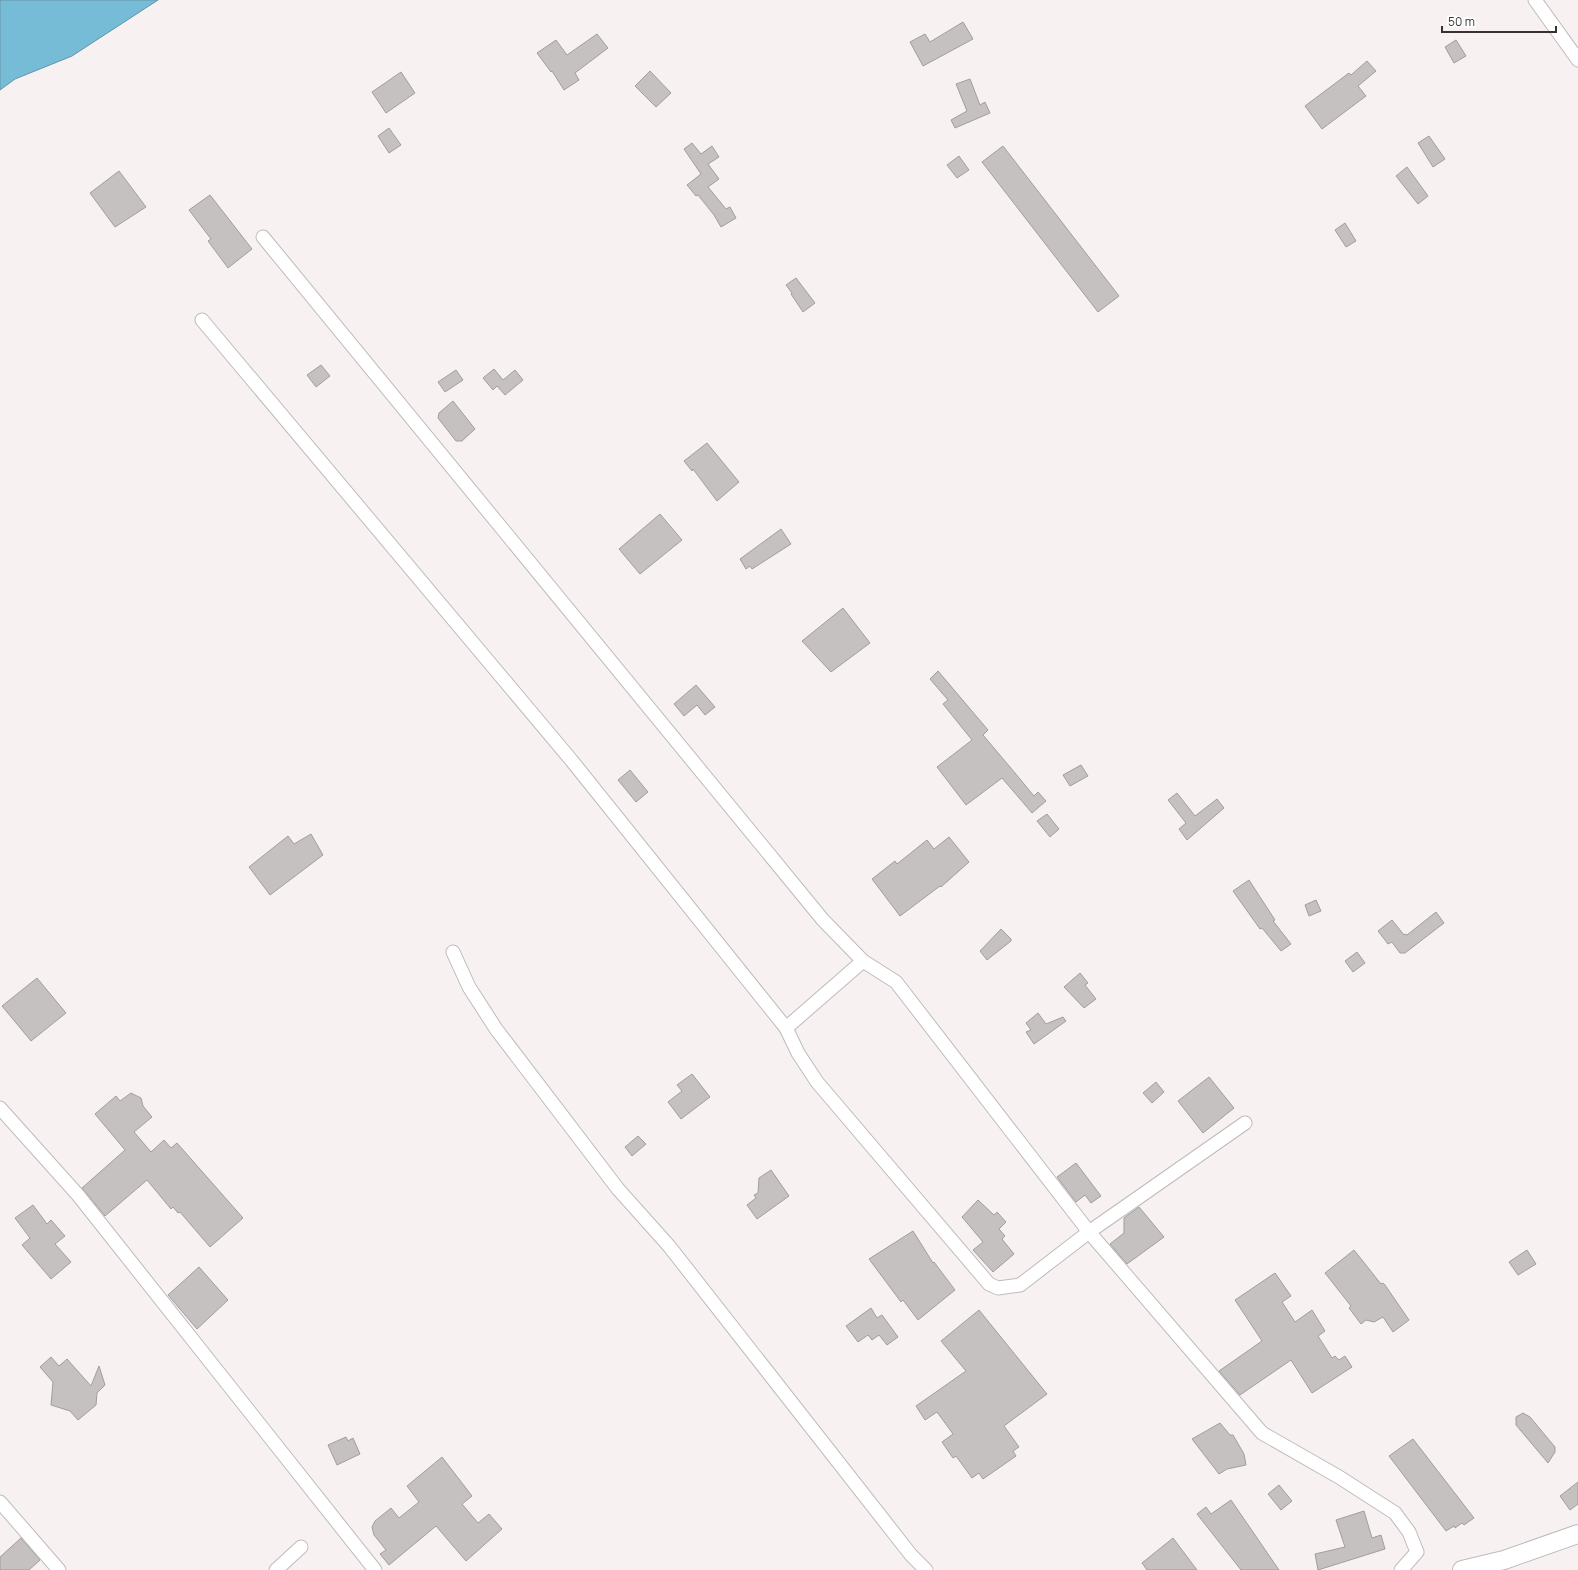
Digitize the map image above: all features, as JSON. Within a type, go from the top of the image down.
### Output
[{"type":"street","points":[[1535,0],[1578,60]]},
{"type":"street","points":[[263,237],[823,920],[863,961],[896,982],[1089,1232],[1262,1433],[1340,1477],[1395,1513],[1409,1532],[1417,1552],[1400,1570]]},
{"type":"street","points":[[202,320],[572,761],[786,1028],[798,1053],[817,1082],[989,1284],[998,1288],[1020,1285],[1089,1232],[1245,1123]]},
{"type":"street","points":[[453,952],[469,987],[496,1029],[613,1183],[669,1246],[911,1555],[926,1570]]},
{"type":"street","points":[[786,1028],[863,961]]},
{"type":"street","points":[[0,1108],[78,1195],[375,1570]]},
{"type":"street","points":[[0,1502],[59,1570]]},
{"type":"street","points":[[1462,1570],[1506,1565],[1578,1534]]},
{"type":"street","points":[[276,1570],[301,1547]]},
{"type":"water","points":[[0,0],[158,0],[72,56],[15,79],[0,90]]},
{"type":"building","points":[[963,22],[973,39],[923,66],[910,42],[925,34],[930,42]]},
{"type":"building","points":[[597,34],[608,48],[575,73],[579,80],[564,90],[552,71],[551,72],[537,53],[556,40],[567,55]]},
{"type":"building","points":[[1456,40],[1466,56],[1454,63],[1445,47]]},
{"type":"building","points":[[1367,61],[1376,71],[1358,86],[1366,96],[1322,129],[1305,106],[1349,73],[1351,75]]},
{"type":"building","points":[[650,71],[671,93],[656,107],[635,86]]},
{"type":"building","points":[[401,72],[415,93],[386,113],[372,92]]},
{"type":"building","points":[[970,79],[980,105],[985,102],[990,113],[955,128],[951,120],[967,111],[956,84]]},
{"type":"building","points":[[389,128],[401,145],[389,153],[378,136]]},
{"type":"building","points":[[1429,136],[1445,159],[1433,167],[1418,143]]},
{"type":"building","points":[[692,143],[701,154],[712,146],[719,157],[708,164],[719,179],[708,187],[726,209],[730,207],[736,218],[721,227],[714,215],[698,195],[696,196],[687,185],[701,174],[684,149]]},
{"type":"building","points":[[1003,146],[1119,296],[1098,312],[982,162]]},
{"type":"building","points":[[959,156],[969,170],[957,178],[947,165]]},
{"type":"building","points":[[1407,167],[1428,196],[1418,204],[1396,176]]},
{"type":"building","points":[[119,171],[146,207],[115,227],[90,193]]},
{"type":"building","points":[[210,195],[252,249],[228,268],[208,241],[211,239],[189,210]]},
{"type":"building","points":[[1345,223],[1356,241],[1346,247],[1335,230]]},
{"type":"building","points":[[796,278],[815,303],[803,312],[786,285]]},
{"type":"building","points":[[321,365],[330,376],[316,387],[307,375]]},
{"type":"building","points":[[494,369],[503,380],[515,370],[523,380],[505,395],[497,386],[493,390],[483,378]]},
{"type":"building","points":[[456,370],[463,380],[445,392],[438,382]]},
{"type":"building","points":[[453,401],[475,429],[462,441],[456,441],[438,418],[439,413]]},
{"type":"building","points":[[707,443],[739,482],[717,501],[693,469],[692,471],[684,461]]},
{"type":"building","points":[[660,514],[682,540],[640,574],[619,549]]},
{"type":"building","points":[[781,529],[791,544],[752,569],[750,566],[746,569],[740,559]]},
{"type":"building","points":[[843,608],[870,643],[831,672],[802,641]]},
{"type":"building","points":[[938,671],[988,730],[983,735],[1034,796],[1038,792],[1046,801],[1032,813],[1002,778],[966,805],[937,767],[972,740],[943,704],[948,700],[930,679]]},
{"type":"building","points":[[696,685],[715,707],[705,715],[697,705],[684,716],[674,704]]},
{"type":"building","points":[[1081,765],[1088,776],[1070,786],[1063,775]]},
{"type":"building","points":[[630,770],[648,792],[636,802],[618,780]]},
{"type":"building","points":[[1177,793],[1195,816],[1217,799],[1224,808],[1187,840],[1179,829],[1186,823],[1168,800]]},
{"type":"building","points":[[1047,814],[1059,829],[1050,837],[1037,821]]},
{"type":"building","points":[[311,834],[323,855],[270,895],[249,867],[288,836],[294,844]]},
{"type":"building","points":[[949,837],[969,862],[941,887],[940,886],[900,916],[872,879],[895,861],[897,864],[927,840],[934,849]]},
{"type":"building","points":[[1249,880],[1275,920],[1273,921],[1291,944],[1281,951],[1262,928],[1260,929],[1233,891]]},
{"type":"building","points":[[1316,900],[1321,911],[1309,916],[1305,905]]},
{"type":"building","points":[[1436,912],[1444,923],[1405,953],[1400,953],[1392,942],[1388,944],[1378,931],[1392,920],[1404,935],[1407,935]]},
{"type":"building","points":[[1001,929],[1011,939],[1011,941],[987,960],[980,951]]},
{"type":"building","points":[[1357,952],[1365,963],[1353,972],[1345,961]]},
{"type":"building","points":[[1080,973],[1088,983],[1085,985],[1096,999],[1084,1008],[1064,987]]},
{"type":"building","points":[[37,978],[66,1013],[31,1041],[2,1006]]},
{"type":"building","points":[[1038,1013],[1046,1024],[1063,1017],[1066,1021],[1034,1044],[1026,1032],[1031,1030],[1026,1023]]},
{"type":"building","points":[[692,1074],[710,1097],[681,1119],[668,1102],[682,1091],[677,1085]]},
{"type":"building","points":[[1209,1077],[1234,1108],[1203,1133],[1178,1101]]},
{"type":"building","points":[[1156,1082],[1164,1092],[1152,1103],[1143,1093]]},
{"type":"building","points":[[131,1093],[141,1098],[143,1106],[152,1117],[134,1132],[151,1152],[164,1140],[171,1148],[177,1143],[243,1218],[210,1247],[180,1212],[178,1213],[173,1207],[171,1209],[147,1180],[105,1216],[82,1188],[125,1150],[95,1114],[116,1096],[120,1101]]},
{"type":"building","points":[[638,1136],[646,1144],[632,1156],[625,1147]]},
{"type":"building","points":[[1076,1163],[1101,1196],[1091,1203],[1085,1195],[1076,1202],[1057,1177]]},
{"type":"building","points":[[771,1170],[789,1196],[757,1219],[747,1205],[756,1198],[754,1195],[758,1193],[759,1178]]},
{"type":"building","points":[[978,1200],[994,1215],[997,1212],[1006,1222],[999,1229],[1005,1236],[1002,1239],[1014,1254],[993,1272],[973,1250],[983,1242],[962,1217]]},
{"type":"building","points":[[33,1205],[47,1224],[51,1220],[65,1236],[55,1244],[71,1262],[51,1279],[22,1245],[30,1238],[15,1218]]},
{"type":"building","points":[[1139,1207],[1164,1237],[1127,1264],[1110,1244],[1124,1233],[1124,1218]]},
{"type":"building","points":[[913,1231],[933,1263],[934,1262],[955,1290],[918,1320],[903,1300],[901,1302],[869,1259]]},
{"type":"building","points":[[1354,1250],[1381,1284],[1383,1283],[1385,1285],[1409,1320],[1393,1332],[1383,1317],[1374,1322],[1366,1320],[1361,1324],[1349,1308],[1351,1306],[1325,1273]]},
{"type":"building","points":[[1527,1250],[1536,1264],[1518,1275],[1509,1262]]},
{"type":"building","points":[[199,1267],[228,1300],[197,1329],[168,1295]]},
{"type":"building","points":[[1275,1273],[1291,1296],[1282,1302],[1295,1322],[1312,1310],[1325,1331],[1318,1336],[1332,1358],[1335,1356],[1339,1360],[1345,1356],[1352,1367],[1312,1393],[1291,1360],[1240,1395],[1219,1371],[1262,1341],[1235,1300]]},
{"type":"building","points":[[871,1308],[877,1318],[882,1315],[898,1337],[887,1345],[879,1335],[872,1340],[868,1335],[858,1342],[846,1326]]},
{"type":"building","points":[[979,1310],[1047,1394],[1004,1426],[1019,1447],[1013,1451],[1016,1456],[983,1479],[979,1473],[972,1478],[956,1456],[953,1458],[942,1442],[953,1434],[937,1412],[925,1420],[916,1406],[966,1371],[941,1341]]},
{"type":"building","points":[[51,1357],[59,1366],[67,1359],[91,1386],[99,1366],[105,1385],[97,1393],[96,1405],[78,1420],[70,1411],[51,1405],[53,1382],[40,1367]]},
{"type":"building","points":[[1523,1413],[1530,1417],[1555,1447],[1555,1452],[1548,1463],[1516,1425],[1516,1417]]},
{"type":"building","points":[[1220,1423],[1230,1435],[1233,1435],[1244,1454],[1246,1465],[1227,1469],[1219,1474],[1192,1439]]},
{"type":"building","points":[[346,1437],[348,1441],[353,1438],[360,1454],[337,1465],[328,1445]]},
{"type":"building","points":[[1413,1439],[1474,1518],[1464,1525],[1462,1523],[1455,1528],[1454,1526],[1446,1531],[1389,1456]]},
{"type":"building","points":[[442,1457],[472,1496],[462,1504],[478,1523],[489,1514],[502,1529],[466,1561],[436,1526],[389,1565],[380,1554],[386,1550],[374,1535],[372,1527],[375,1521],[391,1508],[399,1518],[419,1502],[407,1486]]},
{"type":"building","points":[[1578,1482],[1578,1504],[1570,1510],[1560,1496]]},
{"type":"building","points":[[1279,1485],[1292,1501],[1281,1510],[1268,1494]]},
{"type":"building","points":[[1231,1500],[1279,1570],[1241,1570],[1197,1514],[1206,1507],[1211,1514]]},
{"type":"building","points":[[1364,1511],[1372,1538],[1381,1535],[1385,1549],[1318,1570],[1315,1554],[1345,1547],[1336,1520]]},
{"type":"building","points":[[21,1538],[40,1560],[29,1570],[0,1570],[0,1557]]},
{"type":"building","points":[[1173,1538],[1197,1570],[1147,1570],[1142,1563]]}]
